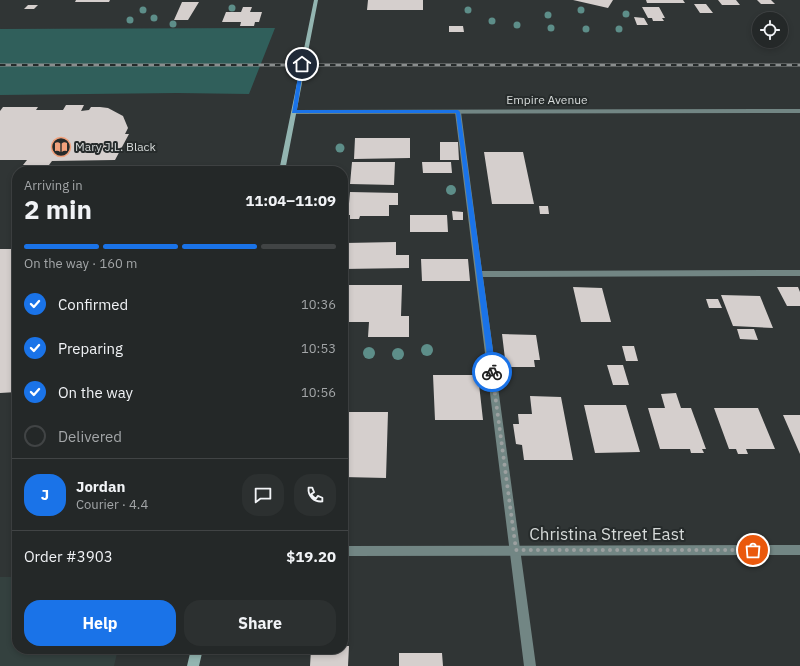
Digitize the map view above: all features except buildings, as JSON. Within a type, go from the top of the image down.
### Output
[{"type":"main road","points":[[283,166],[316,0]]},
{"type":"main road","points":[[194,666],[196,654]]},
{"type":"street","name":"Empire Avenue","points":[[294,112],[800,111]]},
{"type":"street","points":[[458,112],[530,666]]},
{"type":"street","points":[[480,274],[800,273]]},
{"type":"street","name":"Christina Street East","points":[[348,551],[800,550]]},
{"type":"shaded area","points":[[275,28],[249,94],[177,93],[0,95],[0,29]]},
{"type":"shaded area","points":[[0,577],[12,577],[12,654],[117,654],[114,666],[0,666]]},
{"type":"railway","points":[[0,65],[800,65]]},
{"type":"way so far","points":[[492,372],[516,550],[753,550]]},
{"type":"place","name":"Mary J.L. Black","points":[[61,147]]},
{"type":"route","points":[[302,64],[294,112],[458,112],[492,372]]}]
